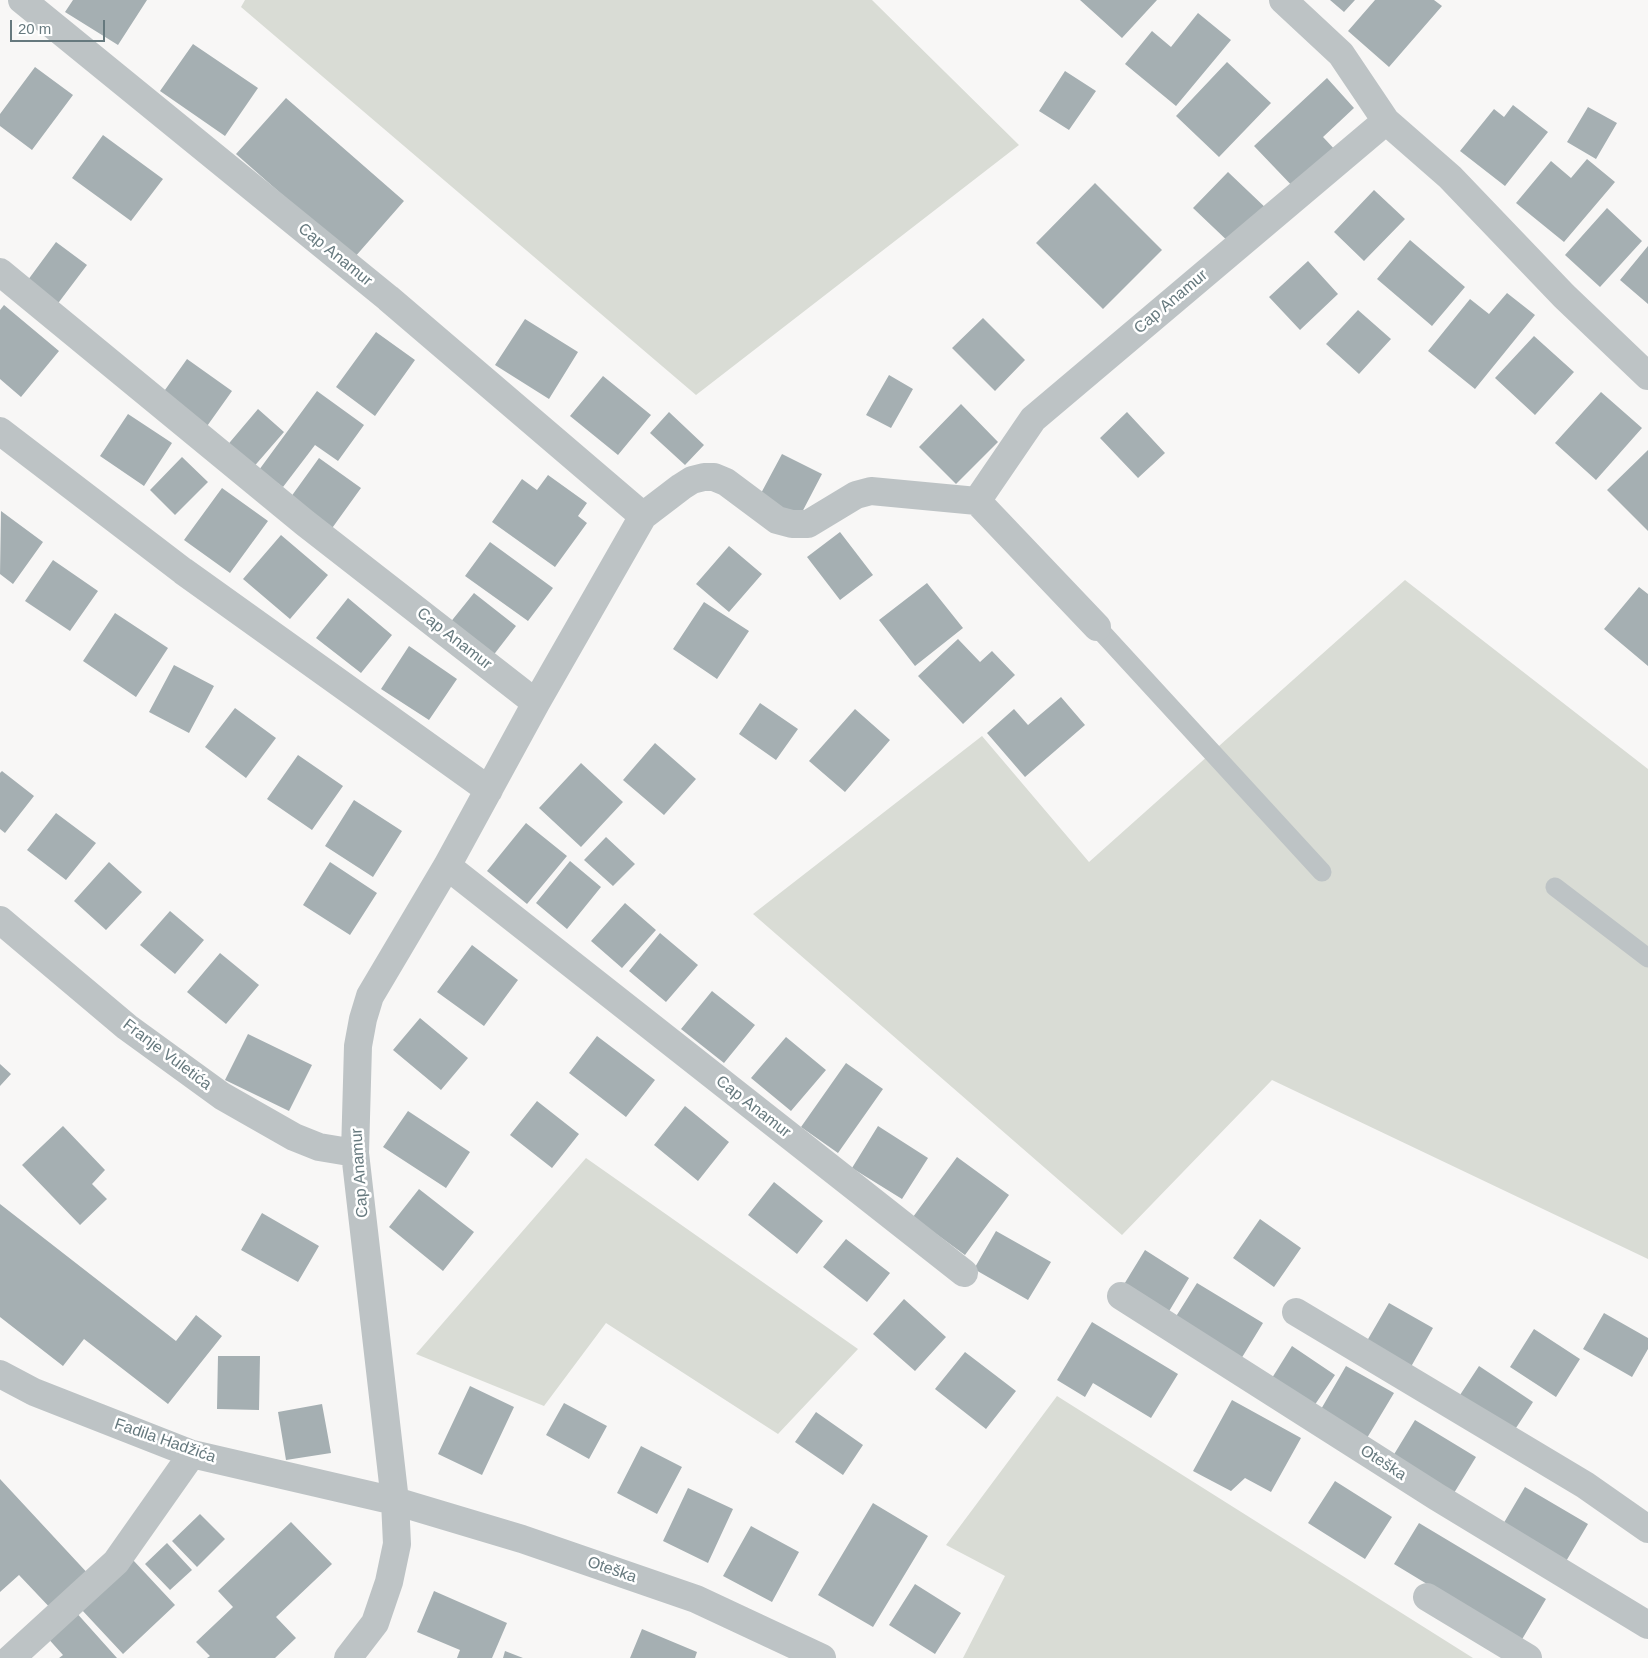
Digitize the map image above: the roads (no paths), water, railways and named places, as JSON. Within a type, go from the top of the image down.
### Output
[{"type":"street","name":"Cap Anamur","points":[[22,0],[388,298],[644,516]]},
{"type":"street","points":[[1283,0],[1341,54],[1386,121],[1450,176],[1564,296],[1648,376]]},
{"type":"street","name":"Cap Anamur","points":[[348,1658],[374,1623],[389,1582],[397,1544],[395,1501],[355,1154],[358,1046],[363,1019],[370,996],[447,866],[536,703],[644,516],[681,487],[692,480],[704,476],[714,477],[726,482],[777,520],[792,524],[808,524],[856,495],[871,491],[977,502],[1033,419],[1386,121]]},
{"type":"street","name":"Cap Anamur","points":[[0,272],[306,523],[536,703]]},
{"type":"street","points":[[0,431],[183,572],[489,790]]},
{"type":"street","points":[[977,502],[1097,627]]},
{"type":"street","name":"Cap Anamur","points":[[447,866],[964,1273]]},
{"type":"street","name":"Franje Vuletića","points":[[0,920],[127,1027],[222,1096],[294,1136],[319,1147],[355,1154]]},
{"type":"street","name":"Oteška","points":[[1121,1296],[1437,1498],[1648,1625]]},
{"type":"street","points":[[1296,1312],[1585,1485],[1648,1529]]},
{"type":"street","name":"Fadila Hadžića","points":[[0,1374],[34,1392],[192,1454],[395,1501]]},
{"type":"street","points":[[11,1658],[116,1562],[192,1454]]},
{"type":"street","name":"Oteška","points":[[395,1501],[522,1539],[696,1599],[822,1658]]},
{"type":"street","points":[[1427,1597],[1528,1658]]},
{"type":"lane","points":[[1097,627],[1322,872]]},
{"type":"lane","points":[[1555,887],[1648,958]]}]
